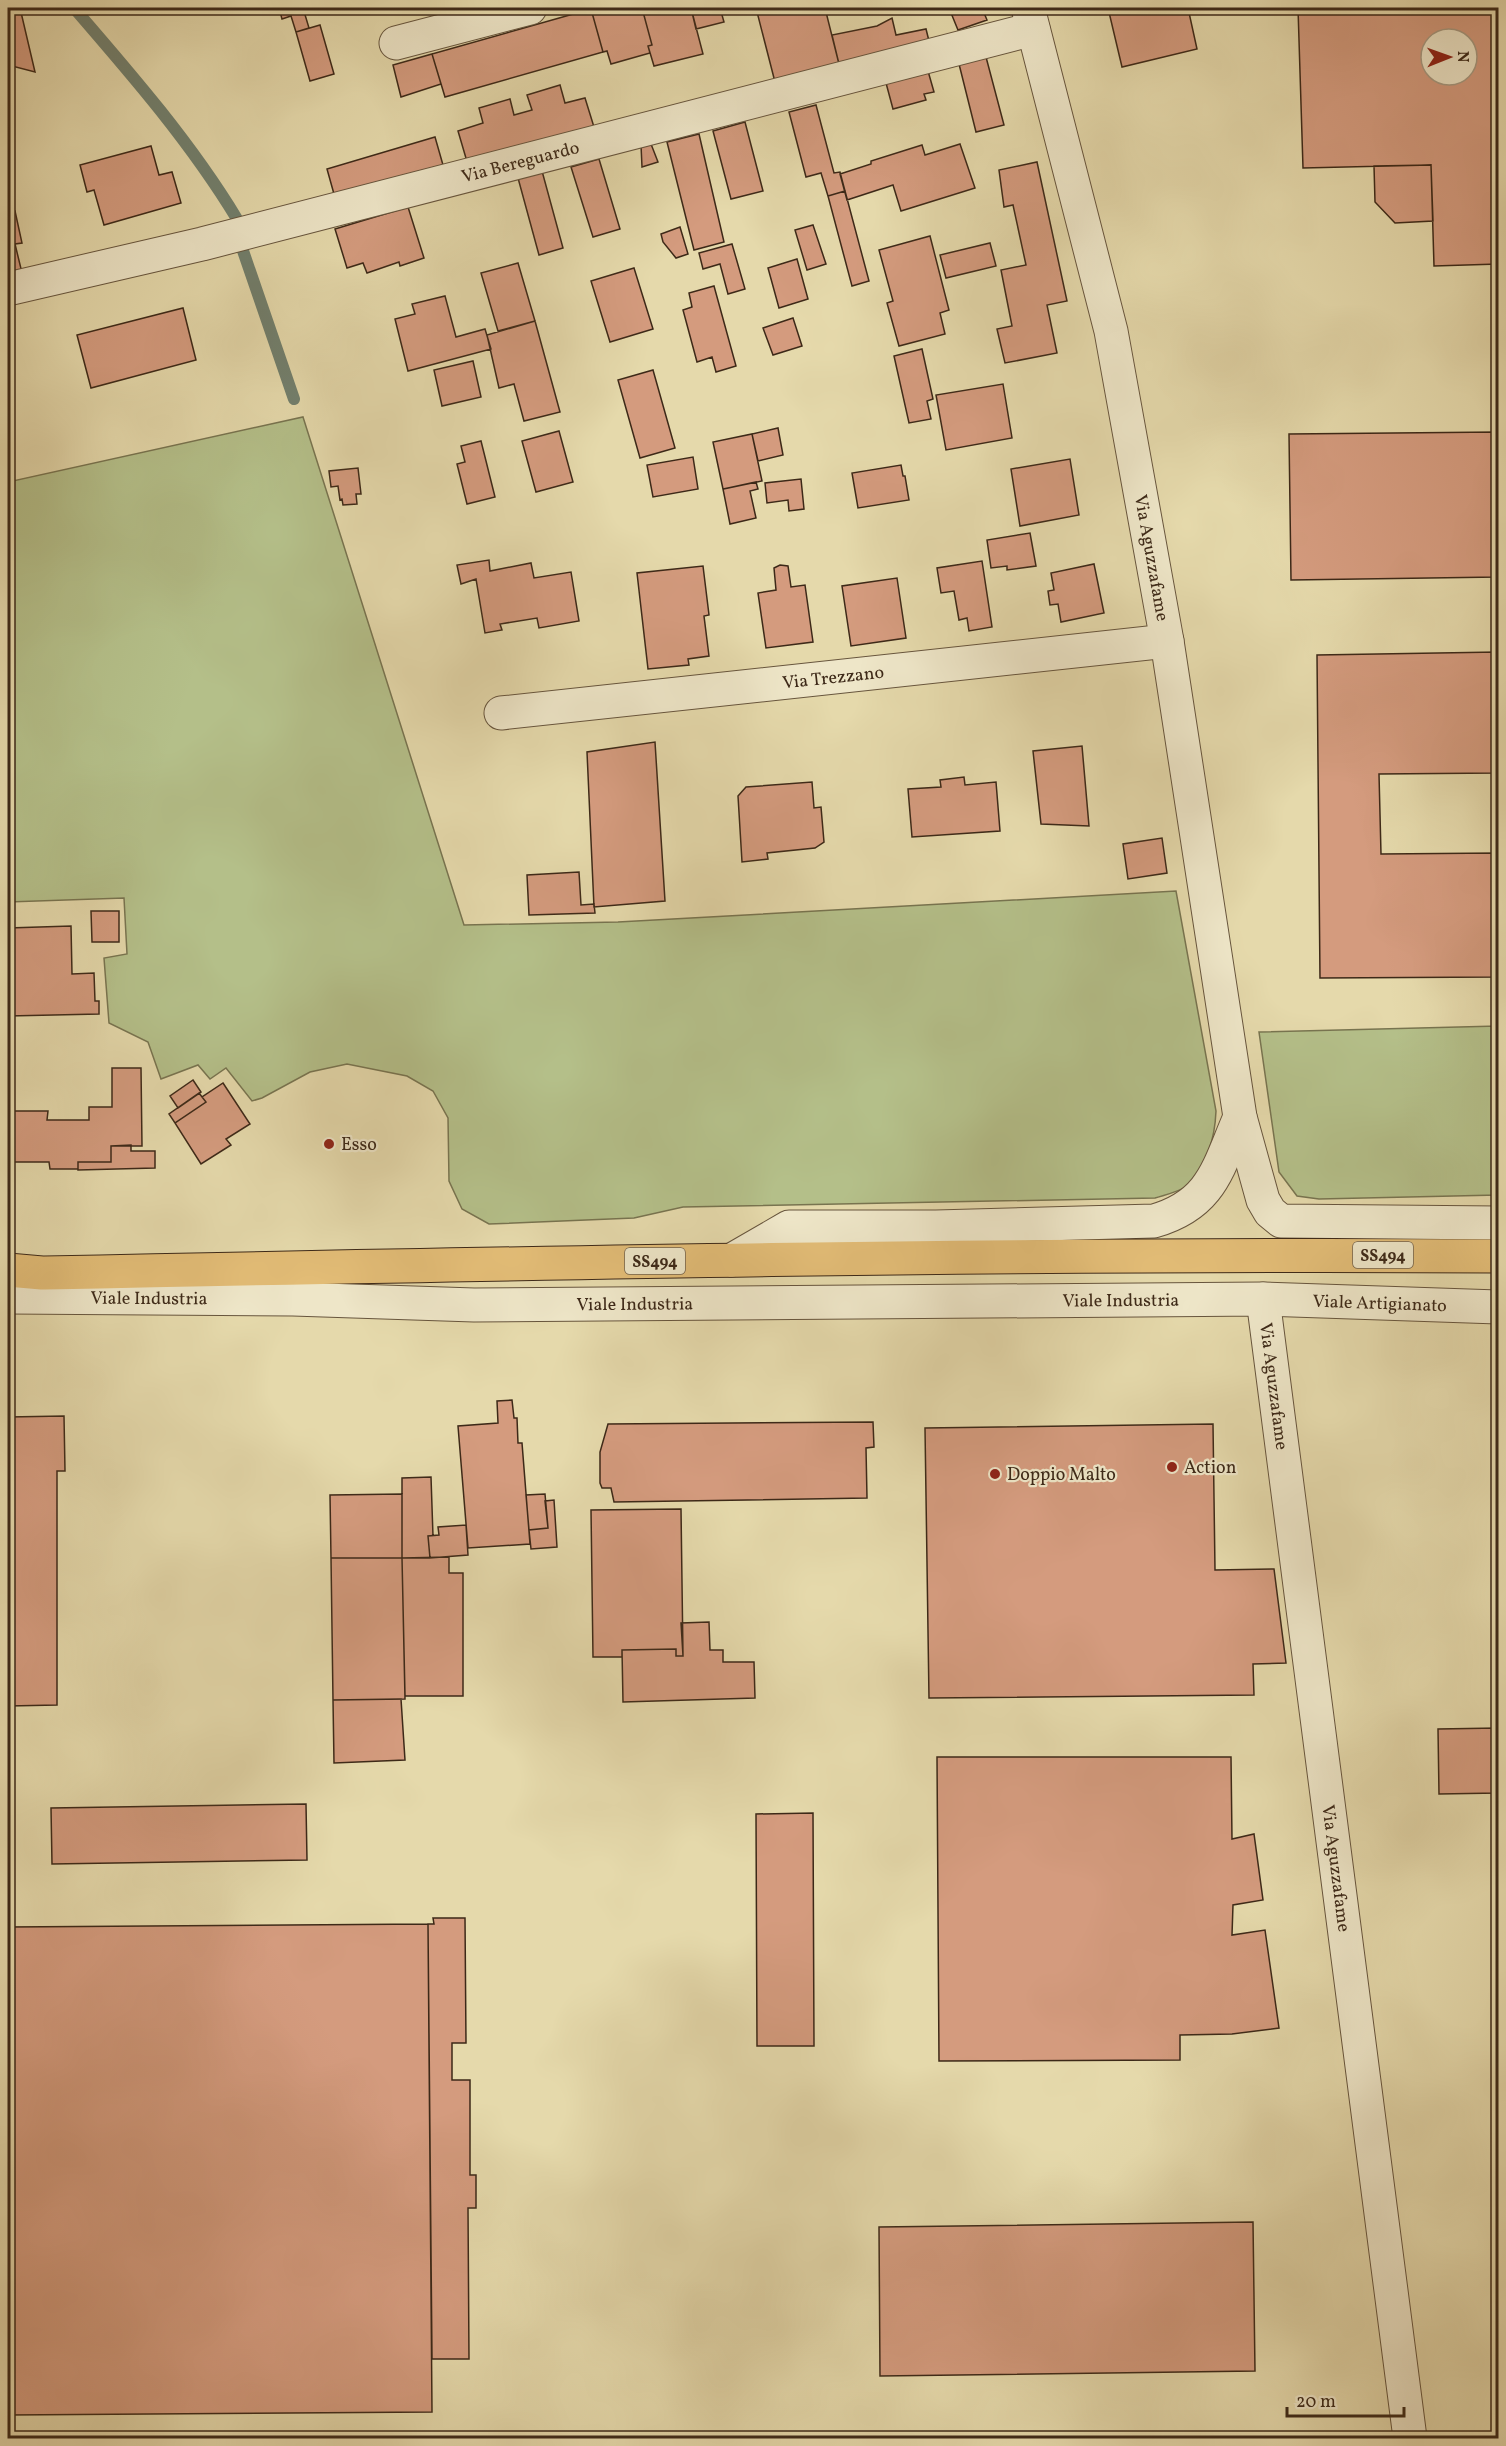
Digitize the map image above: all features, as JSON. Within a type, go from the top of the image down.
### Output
[{"type":"main road","name":"Viale Industria","points":[[8,1270],[42,1272],[732,1260],[1268,1254],[1498,1256]]},
{"type":"main road","name":"Viale Industria","points":[[8,1277],[42,1272]]},
{"type":"street","points":[[396,43],[530,8]]},
{"type":"street","name":"Via Bereguardo","points":[[8,289],[202,244],[1031,18]]},
{"type":"street","name":"Via Aguzzafame","points":[[1031,18],[1111,331],[1167,641],[1240,1117],[1263,1200],[1270,1212],[1281,1221],[1498,1223]]},
{"type":"street","name":"Via Trezzano","points":[[501,713],[1167,641]]},
{"type":"street","points":[[732,1260],[789,1227],[936,1227],[1154,1221],[1165,1218],[1175,1215],[1194,1203],[1209,1187],[1240,1117]]},
{"type":"street","name":"Viale Industria","points":[[8,1298],[293,1299],[474,1305],[1263,1299]]},
{"type":"street","name":"Via Aguzzafame","points":[[1263,1299],[1410,2439]]},
{"type":"street","name":"Viale Artigianato","points":[[1263,1299],[1498,1307]]},
{"type":"green space","points":[[303,417],[464,925],[618,922],[1176,891],[1216,1111],[1209,1151],[1194,1178],[1184,1188],[1155,1198],[683,1207],[634,1218],[489,1224],[462,1209],[449,1181],[448,1118],[433,1091],[407,1076],[347,1064],[310,1072],[252,1101],[226,1068],[210,1079],[198,1065],[161,1079],[148,1042],[109,1023],[104,958],[127,954],[124,898],[8,902],[8,482]]},
{"type":"green space","points":[[1498,1026],[1498,1195],[1319,1199],[1297,1196],[1279,1172],[1259,1032]]},
{"type":"building","points":[[20,8],[35,72],[8,65],[8,10]]},
{"type":"building","points":[[279,8],[303,8],[309,28],[296,32],[291,16],[282,19]]},
{"type":"building","points":[[642,8],[652,45],[648,46],[650,53],[611,64],[607,51],[603,52],[591,9]]},
{"type":"building","points":[[642,8],[691,8],[703,54],[654,66],[648,46],[652,45]]},
{"type":"building","points":[[691,8],[720,8],[724,22],[696,29]]},
{"type":"building","points":[[756,8],[825,8],[839,64],[775,82]]},
{"type":"building","points":[[949,8],[982,8],[987,20],[958,30]]},
{"type":"building","points":[[1108,8],[1188,8],[1197,49],[1122,67]]},
{"type":"building","points":[[1298,8],[1498,8],[1498,264],[1434,266],[1431,165],[1303,168]]},
{"type":"building","points":[[591,9],[603,52],[445,97],[432,54]]},
{"type":"building","points":[[892,18],[896,35],[926,29],[930,45],[839,64],[832,35],[877,26]]},
{"type":"building","points":[[320,25],[334,74],[310,81],[296,32]]},
{"type":"building","points":[[432,54],[441,84],[401,97],[393,65]]},
{"type":"building","points":[[986,57],[1004,125],[976,132],[959,64]]},
{"type":"building","points":[[928,71],[934,92],[924,94],[926,100],[893,109],[886,83]]},
{"type":"building","points":[[560,85],[565,103],[585,98],[594,127],[468,165],[458,131],[483,123],[479,108],[510,99],[514,115],[532,110],[527,95]]},
{"type":"building","points":[[816,105],[834,173],[840,172],[845,191],[828,196],[821,173],[806,177],[789,112]]},
{"type":"building","points":[[745,122],[763,191],[731,199],[713,131]]},
{"type":"building","points":[[699,134],[724,242],[694,250],[667,142]]},
{"type":"building","points":[[435,137],[443,165],[334,194],[327,169]]},
{"type":"building","points":[[651,144],[658,162],[642,167],[641,145]]},
{"type":"building","points":[[960,144],[975,188],[901,211],[893,185],[847,200],[840,174],[871,164],[871,161],[922,145],[925,155]]},
{"type":"building","points":[[151,146],[159,175],[172,172],[181,203],[104,225],[94,190],[87,192],[80,165]]},
{"type":"building","points":[[599,159],[620,229],[593,237],[571,167]]},
{"type":"building","points":[[1037,162],[1067,301],[1047,305],[1057,353],[1005,363],[997,329],[1012,326],[1001,270],[1026,265],[1013,205],[1004,207],[999,170]]},
{"type":"building","points":[[1431,165],[1433,221],[1395,223],[1375,202],[1374,166]]},
{"type":"building","points":[[542,171],[563,248],[539,255],[518,178]]},
{"type":"building","points":[[845,191],[869,281],[852,286],[828,196]]},
{"type":"building","points":[[408,207],[424,258],[400,266],[399,262],[367,273],[363,263],[347,268],[335,229]]},
{"type":"building","points":[[15,211],[22,243],[15,244],[23,277],[8,280],[8,213]]},
{"type":"building","points":[[813,225],[826,264],[807,270],[795,230]]},
{"type":"building","points":[[680,227],[688,254],[676,258],[663,242],[661,234]]},
{"type":"building","points":[[930,236],[949,310],[940,313],[945,334],[899,346],[887,303],[893,301],[879,250]]},
{"type":"building","points":[[990,243],[996,266],[946,278],[940,255]]},
{"type":"building","points":[[732,244],[745,289],[728,294],[720,264],[703,269],[699,253]]},
{"type":"building","points":[[797,259],[808,299],[779,308],[768,268]]},
{"type":"building","points":[[518,263],[535,321],[498,331],[481,273]]},
{"type":"building","points":[[634,268],[653,329],[610,342],[591,281]]},
{"type":"building","points":[[714,286],[736,366],[716,372],[712,357],[697,362],[683,310],[692,307],[689,293]]},
{"type":"building","points":[[445,296],[456,337],[485,329],[491,349],[408,371],[395,319],[415,314],[412,304]]},
{"type":"building","points":[[183,308],[196,360],[91,388],[77,335]]},
{"type":"building","points":[[793,318],[802,346],[773,355],[763,328]]},
{"type":"building","points":[[535,321],[560,412],[524,421],[514,384],[499,388],[487,335]]},
{"type":"building","points":[[922,349],[933,399],[927,401],[931,419],[909,423],[894,356]]},
{"type":"building","points":[[473,361],[481,397],[442,406],[434,370]]},
{"type":"building","points":[[653,370],[675,448],[640,458],[618,380]]},
{"type":"building","points":[[1003,384],[1012,438],[946,450],[936,395]]},
{"type":"building","points":[[778,428],[783,455],[758,461],[752,434]]},
{"type":"building","points":[[559,431],[573,482],[536,492],[522,441]]},
{"type":"building","points":[[1498,432],[1498,577],[1291,580],[1289,434]]},
{"type":"building","points":[[752,434],[762,481],[723,489],[713,442]]},
{"type":"building","points":[[481,441],[495,497],[467,504],[457,464],[465,462],[461,446]]},
{"type":"building","points":[[693,457],[698,489],[653,497],[647,465]]},
{"type":"building","points":[[1070,459],[1079,515],[1020,526],[1011,469]]},
{"type":"building","points":[[901,465],[909,500],[858,508],[852,473]]},
{"type":"building","points":[[358,468],[361,494],[356,494],[357,504],[343,505],[338,486],[331,487],[329,471]]},
{"type":"building","points":[[801,479],[804,509],[789,511],[788,500],[767,503],[765,483]]},
{"type":"building","points":[[756,482],[758,489],[750,491],[756,518],[730,524],[723,489]]},
{"type":"building","points":[[1030,533],[1036,566],[1007,570],[1007,566],[991,568],[987,540]]},
{"type":"building","points":[[489,560],[490,571],[531,563],[534,578],[571,572],[579,621],[539,628],[537,618],[500,624],[502,630],[485,633],[476,579],[461,584],[457,565]]},
{"type":"building","points":[[982,561],[992,627],[969,631],[967,618],[959,620],[954,591],[941,593],[937,568]]},
{"type":"building","points":[[1094,564],[1104,613],[1061,622],[1058,604],[1050,605],[1048,591],[1054,590],[1051,573]]},
{"type":"building","points":[[780,565],[788,566],[791,587],[805,585],[813,642],[766,648],[758,593],[776,590],[774,568]]},
{"type":"building","points":[[703,566],[709,615],[704,616],[709,656],[688,659],[689,665],[648,669],[637,573]]},
{"type":"building","points":[[897,578],[906,638],[851,646],[842,586]]},
{"type":"building","points":[[1498,652],[1498,773],[1379,774],[1381,854],[1498,853],[1498,977],[1320,978],[1317,655]]},
{"type":"building","points":[[655,742],[665,901],[594,907],[587,752]]},
{"type":"building","points":[[1082,746],[1089,826],[1041,824],[1033,751]]},
{"type":"building","points":[[964,777],[965,785],[996,782],[1000,831],[912,837],[908,789],[941,787],[940,780]]},
{"type":"building","points":[[812,782],[814,808],[821,807],[824,842],[815,848],[767,853],[768,859],[742,862],[738,796],[746,787]]},
{"type":"building","points":[[1162,838],[1167,873],[1128,879],[1123,844]]},
{"type":"building","points":[[579,872],[581,905],[594,904],[595,913],[529,915],[527,875]]},
{"type":"building","points":[[91,911],[119,911],[119,942],[92,942]]},
{"type":"building","points":[[71,926],[72,974],[94,973],[95,1001],[99,1001],[99,1014],[8,1016],[8,928]]},
{"type":"building","points":[[112,1068],[141,1068],[142,1146],[111,1146],[111,1162],[78,1162],[78,1169],[50,1169],[49,1162],[8,1162],[8,1111],[48,1111],[47,1120],[89,1120],[89,1107],[112,1107]]},
{"type":"building","points":[[193,1080],[201,1092],[178,1108],[170,1096]]},
{"type":"building","points":[[223,1083],[250,1124],[226,1139],[231,1145],[201,1164],[175,1123],[206,1102],[202,1097]]},
{"type":"building","points":[[199,1093],[206,1102],[175,1123],[169,1114]]},
{"type":"building","points":[[131,1145],[131,1151],[155,1151],[155,1168],[78,1170],[78,1162],[111,1162],[111,1146]]},
{"type":"building","points":[[512,1400],[514,1418],[517,1418],[518,1443],[522,1443],[530,1544],[468,1548],[458,1426],[498,1423],[497,1401]]},
{"type":"building","points":[[64,1416],[65,1471],[57,1471],[57,1705],[8,1706],[8,1417]]},
{"type":"building","points":[[873,1422],[874,1447],[866,1448],[867,1498],[614,1502],[611,1488],[602,1488],[600,1483],[600,1452],[608,1424]]},
{"type":"building","points":[[1213,1424],[1215,1570],[1274,1569],[1286,1663],[1253,1664],[1254,1695],[929,1698],[925,1428]]},
{"type":"building","points":[[431,1477],[433,1536],[428,1536],[430,1558],[402,1558],[402,1478]]},
{"type":"building","points":[[402,1494],[402,1558],[331,1558],[330,1495]]},
{"type":"building","points":[[545,1494],[548,1528],[529,1530],[526,1495]]},
{"type":"building","points":[[554,1500],[557,1547],[531,1549],[529,1530],[548,1528],[545,1501]]},
{"type":"building","points":[[681,1509],[683,1656],[676,1656],[676,1649],[622,1650],[622,1657],[593,1657],[591,1510]]},
{"type":"building","points":[[466,1525],[468,1555],[430,1558],[428,1536],[439,1535],[438,1527]]},
{"type":"building","points":[[449,1557],[449,1573],[463,1573],[463,1696],[405,1696],[402,1558]]},
{"type":"building","points":[[331,1558],[402,1558],[405,1699],[333,1700]]},
{"type":"building","points":[[709,1622],[710,1650],[723,1650],[723,1662],[754,1662],[755,1698],[623,1702],[622,1650],[676,1649],[676,1656],[683,1656],[681,1623]]},
{"type":"building","points":[[401,1699],[405,1760],[334,1763],[333,1700]]},
{"type":"building","points":[[1498,1728],[1498,1793],[1439,1794],[1438,1729]]},
{"type":"building","points":[[937,1757],[1231,1757],[1232,1839],[1254,1834],[1263,1900],[1233,1905],[1232,1935],[1265,1930],[1279,2028],[1232,2034],[1180,2035],[1180,2060],[939,2061]]},
{"type":"building","points":[[306,1804],[307,1860],[52,1864],[51,1808]]},
{"type":"building","points":[[813,1813],[814,2046],[757,2046],[756,1814]]},
{"type":"building","points":[[433,1918],[465,1918],[466,2043],[452,2043],[452,2080],[470,2080],[470,2175],[476,2175],[476,2208],[468,2208],[469,2359],[432,2359],[428,1924],[434,1924]]},
{"type":"building","points":[[428,1924],[432,2412],[8,2415],[8,1927]]},
{"type":"building","points":[[1253,2222],[1255,2371],[880,2376],[879,2227]]},
{"type":"waterway","points":[[74,8],[181,137],[237,219]]},
{"type":"waterway","points":[[241,245],[294,399]]},
{"type":"place","name":"Esso","points":[[329,1144]]},
{"type":"place","name":"Action","points":[[1172,1467]]},
{"type":"place","name":"Doppio Malto","points":[[995,1474]]}]
